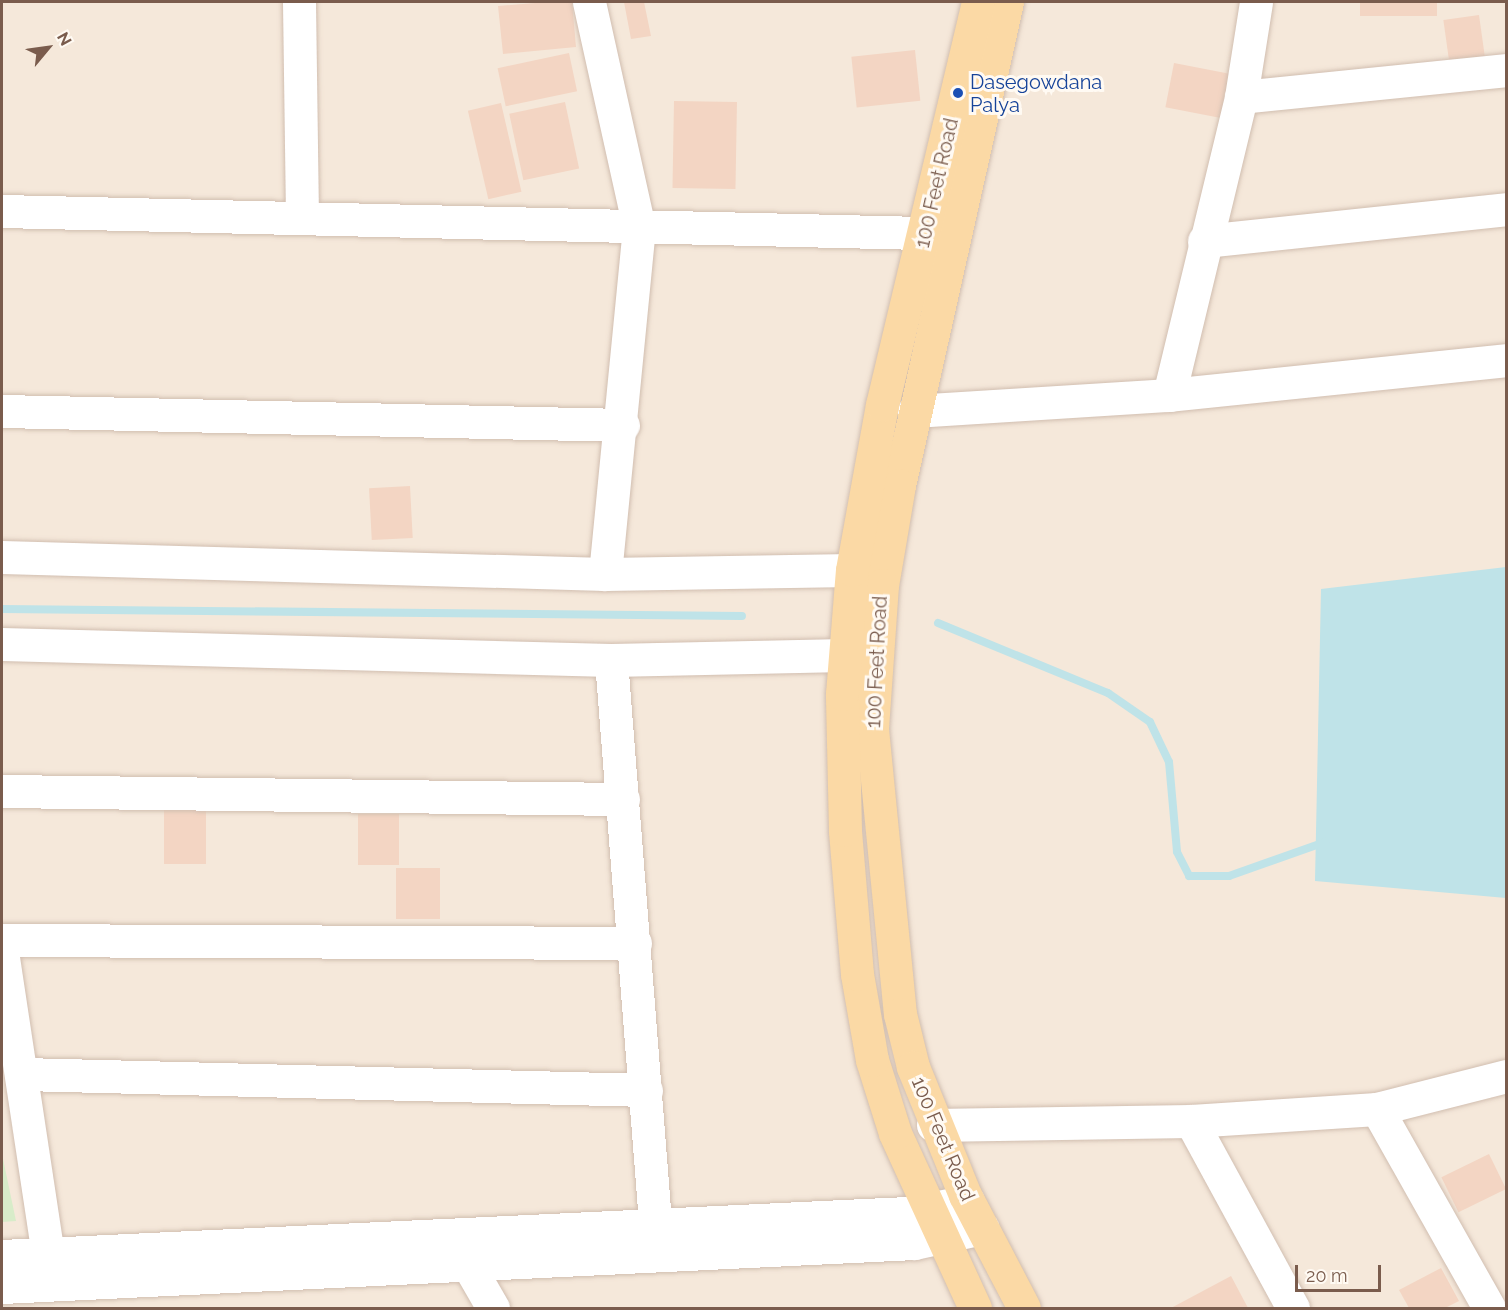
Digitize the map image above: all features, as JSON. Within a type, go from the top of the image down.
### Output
[{"type":"main road","name":"100 Feet Road","points":[[975,1308],[895,1133],[872,1060],[857,974],[845,830],[845,655],[852,570],[882,405],[925,233],[978,2]]},
{"type":"main road","name":"100 Feet Road","points":[[1007,2],[914,411],[882,585],[872,729],[900,1014],[933,1125],[975,1215],[1024,1308]]},
{"type":"street","points":[[298,2],[302,216]]},
{"type":"street","points":[[589,2],[639,227],[623,425],[605,574]]},
{"type":"street","points":[[1169,395],[1204,241],[1241,97],[1256,2]]},
{"type":"street","points":[[1241,97],[1506,70]]},
{"type":"street","points":[[1204,241],[1506,209]]},
{"type":"street","points":[[2,211],[302,216],[639,227],[925,233]]},
{"type":"street","points":[[914,411],[1169,395],[1506,360]]},
{"type":"street","points":[[2,411],[623,425]]},
{"type":"street","points":[[2,557],[605,574],[852,570]]},
{"type":"street","points":[[2,644],[611,660],[845,655]]},
{"type":"street","points":[[611,660],[656,1240]]},
{"type":"street","points":[[2,791],[623,799]]},
{"type":"street","points":[[2,940],[634,943]]},
{"type":"street","points":[[2,951],[23,1074],[50,1269]]},
{"type":"street","points":[[23,1074],[646,1090]]},
{"type":"street","points":[[933,1125],[1191,1121],[1377,1109],[1506,1076]]},
{"type":"street","points":[[1377,1109],[1489,1308]]},
{"type":"street","points":[[1191,1121],[1293,1308]]},
{"type":"street","points":[[2,1256],[50,1269],[468,1265],[656,1240],[930,1210],[975,1215]]},
{"type":"street","points":[[2,1287],[50,1269],[451,1235],[656,1240],[944,1240],[975,1215]]},
{"type":"street","points":[[451,1235],[493,1308]]},
{"type":"shaded area","points":[[2,2],[1506,2],[1506,1308],[2,1308]]},
{"type":"green space","points":[[2,1154],[16,1221],[2,1222]]},
{"type":"water","points":[[1506,567],[1506,898],[1315,881],[1321,589]]},
{"type":"building","points":[[572,2],[576,47],[503,54],[498,6]]},
{"type":"building","points":[[624,2],[644,2],[651,36],[631,39]]},
{"type":"building","points":[[1360,2],[1437,2],[1437,16],[1360,16]]},
{"type":"building","points":[[1479,15],[1486,64],[1450,69],[1443,20]]},
{"type":"building","points":[[915,50],[920,101],[857,107],[851,57]]},
{"type":"building","points":[[569,53],[577,91],[506,106],[498,68]]},
{"type":"building","points":[[1174,63],[1240,76],[1231,120],[1165,107]]},
{"type":"building","points":[[674,101],[737,102],[735,189],[672,188]]},
{"type":"building","points":[[565,102],[579,169],[523,180],[509,114]]},
{"type":"building","points":[[501,103],[521,192],[488,199],[468,111]]},
{"type":"building","points":[[410,486],[413,538],[372,540],[369,488]]},
{"type":"building","points":[[164,810],[206,810],[206,864],[164,864]]},
{"type":"building","points":[[358,814],[399,814],[399,865],[358,865]]},
{"type":"building","points":[[396,868],[440,868],[440,919],[396,919]]},
{"type":"building","points":[[1489,1154],[1506,1189],[1458,1212],[1441,1177]]},
{"type":"building","points":[[1441,1268],[1459,1301],[1445,1308],[1409,1308],[1399,1290]]},
{"type":"building","points":[[1231,1276],[1248,1308],[1171,1308]]},
{"type":"waterway","points":[[2,609],[742,616]]},
{"type":"waterway","points":[[938,623],[1108,693],[1150,722],[1169,762],[1177,852],[1189,876],[1229,876],[1325,842]]},
{"type":"place","name":"Dasegowdana Palya","points":[[958,93]]}]
